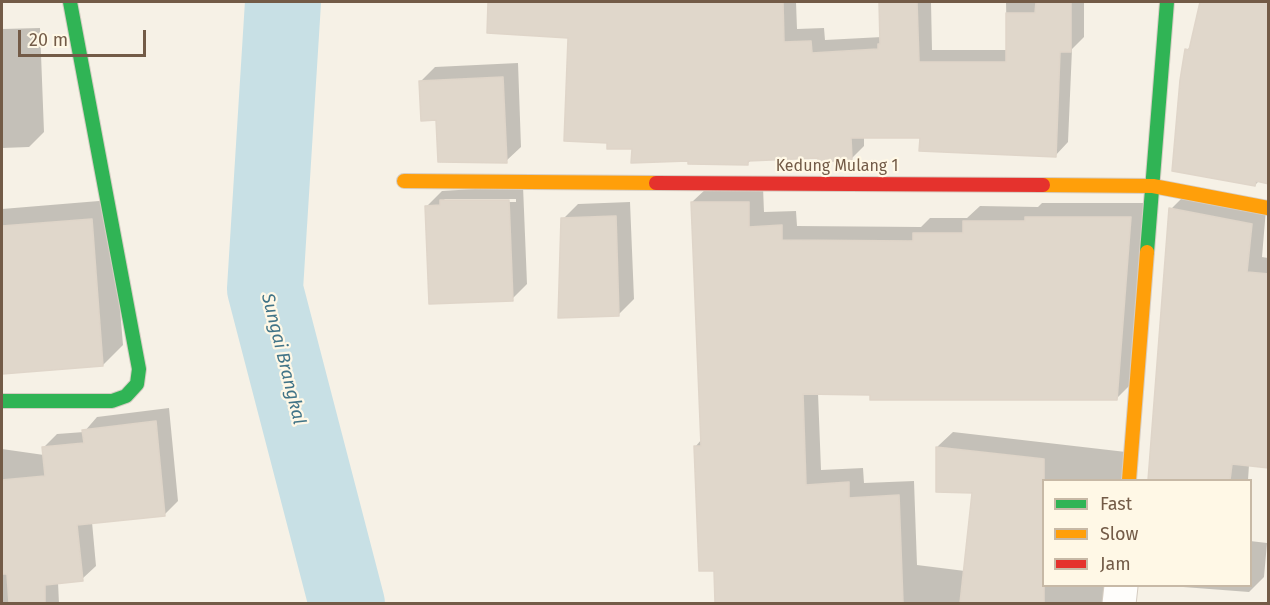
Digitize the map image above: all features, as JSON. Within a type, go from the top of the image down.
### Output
[{"type":"street","points":[[2,401],[112,401],[126,396],[137,384],[139,369],[70,2]]},
{"type":"street","points":[[1129,479],[1167,2]]},
{"type":"street","name":"Kedung Mulang 1","points":[[404,181],[1153,186],[1269,208]]},
{"type":"street","points":[[1119,603],[1121,587]]},
{"type":"building","points":[[488,2],[783,2],[784,42],[811,41],[812,53],[878,49],[878,44],[880,44],[879,2],[917,2],[919,62],[1006,62],[1006,13],[1035,13],[1036,2],[1071,2],[1071,52],[1060,52],[1056,157],[919,151],[920,138],[851,138],[852,160],[818,162],[818,158],[748,161],[748,165],[688,164],[688,161],[631,163],[632,149],[607,149],[607,143],[564,141],[568,38],[487,33]]},
{"type":"building","points":[[1200,2],[1269,2],[1269,184],[1256,181],[1255,186],[1172,171],[1185,49],[1189,50]]},
{"type":"building","points":[[503,77],[507,163],[438,162],[436,120],[421,121],[419,81]]},
{"type":"building","points":[[440,200],[509,200],[513,301],[429,304],[425,206],[440,205]]},
{"type":"building","points":[[691,202],[749,202],[749,227],[782,225],[782,240],[913,241],[913,233],[963,233],[963,221],[1025,221],[1025,217],[1131,217],[1117,400],[870,400],[870,395],[803,394],[806,485],[849,482],[849,498],[899,495],[903,603],[715,603],[714,571],[699,571],[694,446],[701,446]]},
{"type":"building","points":[[1169,208],[1252,224],[1247,272],[1269,274],[1269,468],[1232,464],[1230,479],[1148,479]]},
{"type":"building","points":[[616,216],[619,316],[558,318],[561,218]]},
{"type":"building","points":[[92,219],[103,366],[2,374],[2,226]]},
{"type":"building","points":[[156,421],[165,516],[77,525],[83,581],[45,585],[45,603],[9,603],[7,574],[2,574],[2,480],[45,476],[42,447],[84,443],[82,430]]},
{"type":"building","points":[[936,447],[1044,459],[1042,587],[1044,587],[1044,603],[960,603],[972,493],[936,492]]},
{"type":"waterway","name":"Sungai Brangkal","points":[[283,2],[265,289],[347,604]]},
{"type":"traffic: fast","points":[[2,401],[112,401],[126,396],[137,384],[139,369],[70,2]]},
{"type":"traffic: fast","points":[[1147,252],[1167,2]]},
{"type":"traffic: slow","points":[[404,181],[656,183]]},
{"type":"traffic: slow","points":[[1043,185],[1153,186],[1268,208]]},
{"type":"traffic: slow","points":[[1129,479],[1147,252]]},
{"type":"traffic: jam","points":[[656,183],[1043,185]]}]
